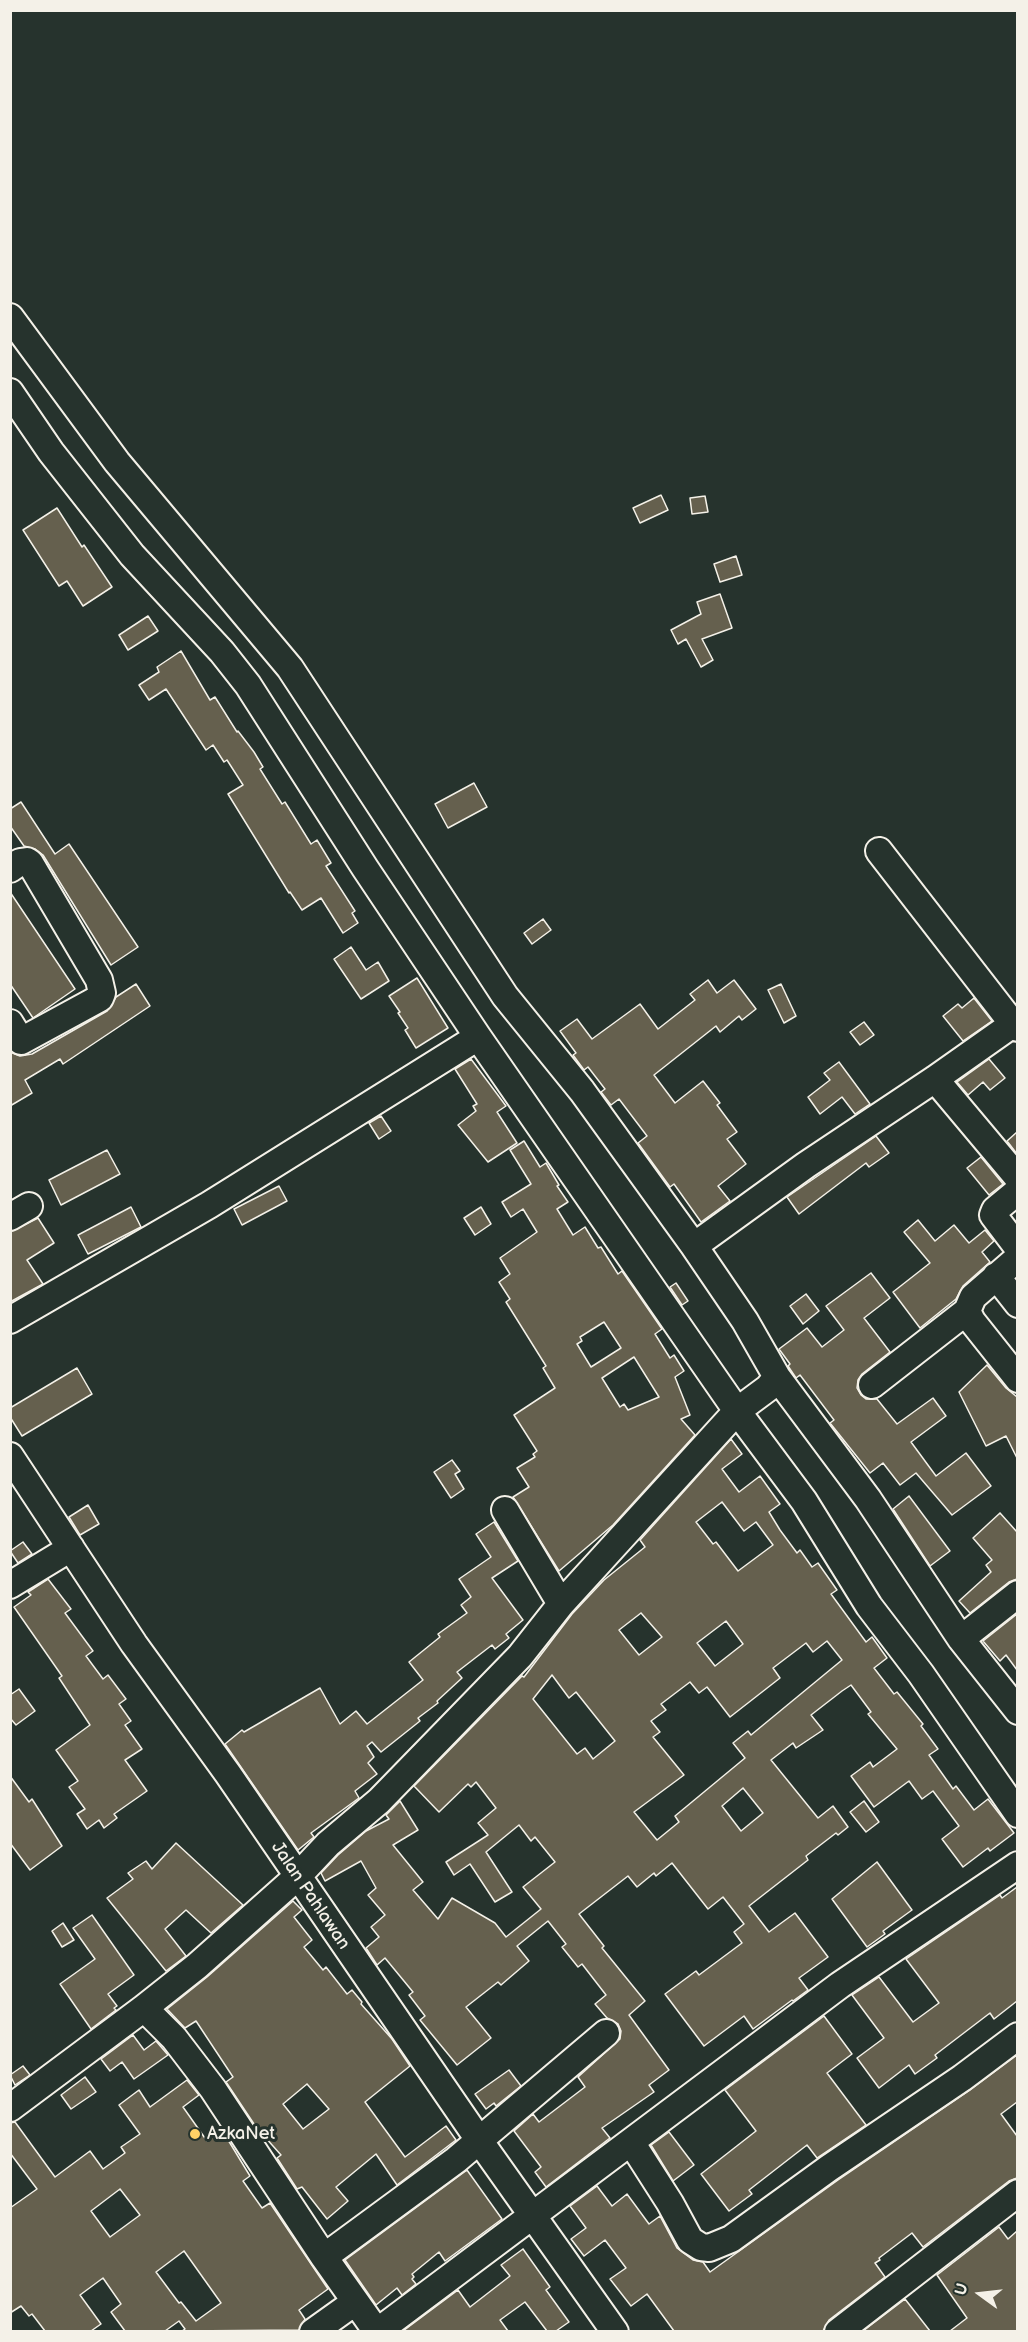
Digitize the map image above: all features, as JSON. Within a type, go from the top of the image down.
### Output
[{"type":"street","points":[[10,317],[117,462],[290,668],[506,996],[582,1091],[745,1321],[772,1382],[868,1499],[961,1639],[1017,1711]]},
{"type":"street","points":[[10,392],[51,452],[132,555],[222,652],[248,685],[365,868],[478,1036],[804,1501],[839,1554],[869,1606],[921,1674],[1017,1814]]},
{"type":"street","points":[[694,1246],[806,1165],[1015,1026],[879,851]]},
{"type":"street","points":[[10,869],[20,862],[30,863],[102,986],[100,998],[14,1037]]},
{"type":"street","points":[[10,1320],[209,1205],[478,1036]]},
{"type":"street","points":[[935,1079],[1017,1178]]},
{"type":"street","points":[[1017,1191],[995,1210],[993,1215],[1017,1248]]},
{"type":"street","points":[[872,1385],[967,1311],[970,1300],[1017,1258]]},
{"type":"street","points":[[996,1276],[1017,1304]]},
{"type":"street","points":[[967,1311],[972,1321],[1017,1379]]},
{"type":"street","points":[[10,2108],[197,1966],[297,1877],[328,1844],[379,1801],[520,1656],[561,1604],[740,1409],[772,1382]]},
{"type":"street","name":"Jalan Pahlawan","points":[[10,1456],[134,1644],[228,1774],[478,2140],[615,2331]]},
{"type":"street","points":[[505,1510],[561,1604]]},
{"type":"street","points":[[10,1585],[70,1548]]},
{"type":"street","points":[[961,1639],[1017,1594]]},
{"type":"street","points":[[144,2008],[174,2038],[213,2089],[324,2257],[377,2331],[840,1986],[1017,1865]]},
{"type":"street","points":[[324,2257],[456,2160],[606,2033]]},
{"type":"street","points":[[631,2142],[670,2203],[690,2240],[701,2247],[709,2248],[731,2239],[829,2168],[962,2078],[1017,2036]]},
{"type":"street","points":[[838,2331],[1017,2193]]},
{"type":"street","points":[[313,2331],[355,2302]]},
{"type":"building","points":[[661,495],[668,510],[640,523],[633,508]]},
{"type":"building","points":[[705,496],[708,512],[692,514],[690,498]]},
{"type":"building","points":[[57,508],[112,587],[83,606],[67,581],[59,586],[23,530]]},
{"type":"building","points":[[736,556],[742,575],[720,582],[714,564]]},
{"type":"building","points":[[720,594],[732,628],[702,639],[713,660],[701,667],[686,639],[678,644],[671,630],[701,614],[697,602]]},
{"type":"building","points":[[148,616],[158,631],[128,650],[119,635]]},
{"type":"building","points":[[181,651],[210,700],[215,697],[237,732],[254,752],[263,767],[260,769],[282,804],[285,802],[311,844],[317,840],[331,863],[326,866],[355,911],[352,913],[358,923],[343,933],[321,898],[302,910],[289,893],[228,794],[243,785],[227,760],[224,762],[213,745],[206,750],[166,689],[149,700],[139,685],[159,672],[157,667]]},
{"type":"building","points":[[474,783],[487,807],[448,828],[435,804]]},
{"type":"building","points":[[21,802],[55,854],[69,844],[138,947],[111,965],[43,855],[35,849],[24,846],[10,826],[10,809]]},
{"type":"building","points":[[10,892],[75,989],[33,1018],[10,984]]},
{"type":"building","points":[[543,919],[551,930],[532,944],[524,933]]},
{"type":"building","points":[[351,947],[366,970],[378,962],[389,981],[361,999],[334,959]]},
{"type":"building","points":[[417,978],[448,1028],[416,1048],[405,1030],[408,1028],[398,1013],[400,1012],[389,996]]},
{"type":"building","points":[[708,980],[717,993],[734,980],[756,1009],[742,1020],[739,1016],[720,1032],[716,1026],[654,1075],[675,1103],[703,1081],[720,1103],[717,1105],[737,1132],[727,1139],[746,1164],[718,1186],[730,1201],[701,1222],[674,1184],[670,1187],[638,1143],[647,1136],[619,1099],[611,1105],[601,1092],[605,1089],[588,1067],[584,1070],[573,1055],[576,1053],[560,1031],[577,1019],[592,1039],[640,1004],[658,1029],[695,1000],[690,994]]},
{"type":"building","points":[[136,984],[150,1006],[63,1064],[60,1059],[25,1080],[32,1093],[10,1106],[10,1052],[20,1056],[32,1054],[107,1011],[116,997]]},
{"type":"building","points":[[781,984],[796,1016],[784,1023],[768,990]]},
{"type":"building","points":[[974,998],[992,1021],[963,1041],[943,1016],[958,1004],[962,1008]]},
{"type":"building","points":[[864,1022],[874,1035],[860,1045],[850,1032]]},
{"type":"building","points":[[471,1059],[506,1106],[497,1112],[517,1143],[488,1162],[458,1125],[476,1111],[473,1106],[477,1104],[455,1069]]},
{"type":"building","points":[[989,1059],[1005,1078],[990,1090],[983,1082],[968,1095],[957,1082]]},
{"type":"building","points":[[839,1062],[870,1104],[855,1114],[842,1097],[820,1114],[808,1097],[830,1080],[824,1073]]},
{"type":"building","points":[[381,1116],[391,1131],[379,1139],[369,1123]]},
{"type":"building","points":[[1017,1132],[1017,1154],[1007,1141]]},
{"type":"building","points":[[876,1136],[889,1153],[869,1167],[866,1163],[799,1214],[787,1197]]},
{"type":"building","points":[[524,1141],[540,1167],[546,1163],[568,1202],[557,1209],[573,1235],[585,1227],[618,1274],[622,1271],[662,1329],[655,1334],[670,1358],[674,1355],[684,1371],[675,1377],[690,1415],[681,1419],[695,1435],[613,1525],[559,1571],[513,1497],[529,1487],[517,1468],[535,1457],[533,1454],[537,1451],[514,1415],[555,1388],[543,1368],[546,1366],[506,1302],[510,1299],[499,1282],[510,1274],[500,1258],[537,1232],[523,1209],[511,1217],[502,1202],[531,1184],[510,1150]],"holes":[[[604,1322],[621,1348],[591,1367],[577,1344],[582,1341],[580,1337]],[[634,1357],[659,1397],[628,1410],[624,1404],[620,1407],[602,1378]]]},
{"type":"building","points":[[107,1150],[120,1174],[61,1205],[49,1180]]},
{"type":"building","points":[[981,1157],[1003,1184],[989,1195],[967,1168]]},
{"type":"building","points":[[279,1186],[287,1201],[242,1225],[234,1209]]},
{"type":"building","points":[[131,1207],[141,1227],[88,1254],[78,1235]]},
{"type":"building","points":[[481,1207],[491,1224],[475,1235],[464,1218]]},
{"type":"building","points":[[38,1218],[54,1243],[27,1260],[43,1284],[10,1302],[10,1232]]},
{"type":"building","points":[[918,1220],[935,1241],[954,1225],[969,1243],[985,1230],[994,1241],[982,1252],[990,1262],[963,1286],[956,1299],[920,1328],[893,1292],[930,1263],[904,1232]]},
{"type":"building","points":[[871,1273],[890,1298],[864,1318],[890,1352],[862,1374],[857,1388],[866,1399],[877,1399],[897,1424],[933,1398],[946,1416],[911,1442],[936,1476],[966,1453],[991,1486],[952,1515],[916,1473],[900,1485],[883,1463],[870,1473],[830,1423],[834,1420],[800,1375],[796,1378],[788,1366],[790,1364],[779,1349],[807,1328],[822,1347],[844,1330],[826,1306]]},
{"type":"building","points":[[676,1283],[688,1301],[682,1305],[670,1287]]},
{"type":"building","points":[[806,1294],[819,1311],[803,1324],[790,1306]]},
{"type":"building","points":[[987,1365],[1006,1388],[1017,1397],[1017,1458],[1006,1436],[986,1446],[959,1392]]},
{"type":"building","points":[[77,1368],[92,1394],[22,1436],[10,1417],[10,1408]]},
{"type":"building","points":[[731,1439],[742,1454],[722,1469],[739,1492],[760,1476],[780,1504],[769,1512],[780,1530],[797,1553],[800,1550],[812,1567],[818,1563],[837,1590],[831,1594],[866,1642],[872,1637],[887,1658],[874,1668],[894,1694],[897,1692],[923,1724],[921,1726],[938,1749],[929,1755],[953,1789],[956,1786],[974,1810],[988,1799],[1014,1833],[990,1851],[988,1848],[963,1867],[942,1839],[959,1826],[933,1791],[922,1799],[909,1781],[874,1807],[851,1776],[870,1762],[873,1767],[897,1749],[868,1714],[871,1712],[851,1685],[842,1691],[811,1715],[823,1730],[796,1748],[793,1743],[771,1760],[818,1818],[833,1806],[848,1827],[838,1835],[836,1833],[806,1856],[808,1860],[749,1906],[769,1932],[795,1913],[828,1957],[799,1978],[808,1990],[793,2001],[753,2029],[744,2016],[704,2046],[665,1994],[696,1971],[699,1975],[742,1943],[734,1932],[744,1924],[723,1897],[708,1909],[672,1863],[656,1876],[654,1873],[637,1887],[628,1876],[579,1914],[604,1946],[602,1948],[645,2001],[629,2015],[669,2070],[649,2085],[654,2092],[602,2128],[610,2138],[546,2187],[535,2172],[541,2167],[514,2131],[533,2114],[539,2122],[585,2087],[578,2077],[620,2039],[621,2031],[618,2024],[607,2018],[595,2004],[606,1995],[582,1964],[578,1967],[562,1947],[566,1944],[548,1921],[517,1946],[529,1961],[501,1985],[498,1982],[466,2007],[491,2038],[457,2065],[420,2020],[425,2016],[409,1995],[413,1992],[385,1958],[377,1965],[366,1948],[379,1937],[371,1927],[385,1915],[368,1895],[376,1888],[361,1861],[325,1881],[321,1873],[366,1831],[389,1819],[386,1815],[400,1801],[418,1830],[393,1845],[423,1882],[413,1890],[438,1919],[452,1898],[495,1923],[506,1937],[541,1909],[523,1887],[555,1862],[535,1837],[531,1841],[519,1825],[486,1852],[512,1892],[495,1902],[470,1864],[454,1875],[446,1862],[488,1835],[478,1823],[496,1808],[476,1782],[471,1787],[468,1784],[439,1812],[414,1786],[522,1676],[524,1677],[572,1614],[604,1580],[645,1547],[640,1540]],"holes":[[[722,1502],[744,1531],[756,1522],[773,1545],[738,1571],[716,1542],[713,1544],[696,1522]],[[641,1613],[662,1637],[639,1655],[619,1630]],[[726,1621],[743,1644],[715,1666],[697,1643]],[[827,1641],[842,1660],[751,1735],[748,1731],[733,1743],[745,1758],[675,1816],[679,1822],[657,1840],[634,1812],[684,1775],[653,1737],[660,1732],[651,1721],[666,1710],[661,1704],[690,1682],[699,1693],[707,1687],[730,1717],[780,1678],[773,1668],[806,1643],[813,1652]],[[552,1675],[569,1698],[576,1692],[615,1741],[593,1759],[585,1748],[577,1754],[533,1699]],[[743,1788],[763,1813],[741,1831],[722,1806]]]},
{"type":"building","points":[[452,1460],[460,1471],[455,1474],[464,1489],[451,1498],[434,1472]]},
{"type":"building","points":[[909,1496],[950,1551],[930,1566],[893,1509]]},
{"type":"building","points":[[88,1505],[99,1524],[80,1535],[69,1517]]},
{"type":"building","points":[[1000,1513],[1017,1532],[1017,1579],[1009,1582],[970,1613],[959,1601],[991,1572],[986,1565],[992,1560],[973,1538]]},
{"type":"building","points":[[494,1522],[518,1561],[492,1578],[523,1620],[506,1634],[509,1638],[495,1649],[492,1645],[457,1672],[462,1678],[437,1701],[438,1703],[418,1718],[420,1721],[381,1752],[372,1742],[367,1746],[374,1757],[368,1763],[377,1774],[355,1791],[359,1798],[311,1833],[314,1837],[298,1850],[225,1744],[242,1730],[244,1732],[320,1688],[340,1724],[356,1711],[367,1724],[423,1680],[409,1662],[440,1637],[438,1634],[467,1613],[461,1605],[471,1597],[459,1579],[491,1557],[476,1534]]},
{"type":"building","points":[[23,1542],[32,1554],[18,1563],[10,1551]]},
{"type":"building","points":[[48,1579],[71,1609],[65,1613],[93,1651],[86,1656],[103,1679],[108,1675],[126,1699],[119,1704],[131,1721],[125,1725],[142,1749],[125,1760],[147,1791],[114,1814],[117,1818],[104,1828],[99,1820],[87,1829],[77,1814],[85,1809],[69,1787],[78,1781],[56,1750],[90,1725],[59,1678],[62,1676],[14,1607],[31,1595],[28,1592]]},
{"type":"building","points":[[1017,1614],[1017,1670],[1006,1655],[1000,1661],[983,1641]]},
{"type":"building","points":[[19,1689],[35,1711],[16,1725],[10,1718],[10,1695]]},
{"type":"building","points":[[10,1776],[29,1802],[32,1799],[62,1846],[30,1870],[10,1843]]},
{"type":"building","points":[[864,1801],[879,1822],[866,1832],[850,1812]]},
{"type":"building","points":[[176,1843],[243,1905],[211,1933],[186,1910],[165,1929],[186,1956],[166,1971],[107,1898],[133,1879],[128,1873],[146,1861],[152,1869]]},
{"type":"building","points":[[877,1862],[912,1910],[883,1931],[885,1934],[867,1947],[832,1899]]},
{"type":"building","points":[[1017,1887],[1017,2001],[994,2019],[990,2013],[935,2055],[937,2058],[915,2074],[909,2065],[879,2088],[857,2058],[884,2038],[852,1995],[879,1977],[913,2022],[939,2003],[906,1959],[1000,1895],[1002,1898]]},
{"type":"building","points":[[293,1901],[302,1910],[294,1917],[312,1940],[304,1947],[323,1970],[326,1967],[347,1994],[352,1990],[362,2002],[361,2004],[392,2039],[410,2066],[365,2102],[405,2157],[446,2126],[456,2140],[397,2185],[376,2154],[336,2187],[348,2201],[327,2219],[302,2187],[297,2189],[277,2158],[281,2155],[256,2127],[226,2082],[233,2077],[196,2021],[185,2028],[167,2009]],"holes":[[[307,2084],[329,2109],[303,2129],[283,2104]]]},
{"type":"building","points":[[92,1915],[134,1975],[108,1994],[117,2006],[114,2008],[116,2010],[91,2029],[60,1984],[95,1959],[73,1928]]},
{"type":"building","points":[[63,1923],[74,1940],[62,1947],[52,1931]]},
{"type":"building","points":[[824,2016],[852,2054],[827,2073],[866,2125],[817,2158],[807,2145],[749,2190],[752,2194],[729,2211],[701,2174],[756,2131],[725,2090]]},
{"type":"building","points":[[133,2035],[144,2050],[156,2041],[168,2055],[134,2079],[122,2062],[110,2071],[101,2059]]},
{"type":"building","points":[[1017,2055],[1017,2102],[1001,2114],[1017,2136],[1017,2178],[1009,2181],[923,2247],[912,2233],[879,2258],[880,2260],[875,2263],[885,2277],[829,2320],[823,2331],[674,2331],[647,2294],[631,2306],[610,2279],[626,2268],[605,2240],[584,2256],[571,2239],[586,2228],[570,2206],[597,2186],[612,2206],[627,2194],[649,2224],[660,2216],[677,2248],[693,2260],[703,2262],[710,2272]]},
{"type":"building","points":[[23,2066],[30,2075],[15,2085],[10,2075]]},
{"type":"building","points":[[509,2070],[521,2086],[496,2106],[494,2103],[486,2109],[475,2094]]},
{"type":"building","points":[[85,2077],[96,2092],[71,2109],[61,2095]]},
{"type":"building","points":[[187,2080],[199,2095],[183,2107],[207,2141],[222,2130],[250,2176],[243,2181],[262,2208],[270,2203],[328,2289],[299,2310],[305,2319],[299,2330],[182,2331],[185,2329],[179,2321],[165,2331],[125,2331],[111,2312],[121,2304],[103,2278],[80,2295],[101,2324],[91,2331],[45,2331],[32,2314],[29,2316],[21,2306],[10,2313],[10,2208],[37,2189],[10,2153],[10,2123],[15,2122],[55,2177],[90,2151],[103,2169],[125,2153],[121,2147],[140,2134],[119,2105],[139,2090],[150,2107]],"holes":[[[120,2189],[140,2215],[110,2237],[91,2211]],[[184,2251],[221,2303],[196,2321],[156,2272]]]},
{"type":"building","points":[[669,2132],[694,2165],[673,2181],[651,2145]]},
{"type":"building","points":[[467,2170],[502,2219],[445,2261],[439,2252],[412,2274],[414,2277],[412,2279],[416,2284],[402,2295],[397,2288],[376,2305],[345,2260]]},
{"type":"building","points":[[999,2227],[1008,2239],[1017,2231],[1017,2331],[950,2331],[967,2318],[937,2275]]},
{"type":"building","points":[[523,2249],[550,2287],[546,2290],[569,2322],[556,2331],[547,2331],[525,2302],[500,2320],[508,2331],[403,2331],[458,2290],[470,2307],[510,2276],[501,2265]]},
{"type":"building","points":[[905,2299],[930,2331],[863,2331]]},
{"type":"place","name":"AzkaNet","points":[[195,2134]]}]
